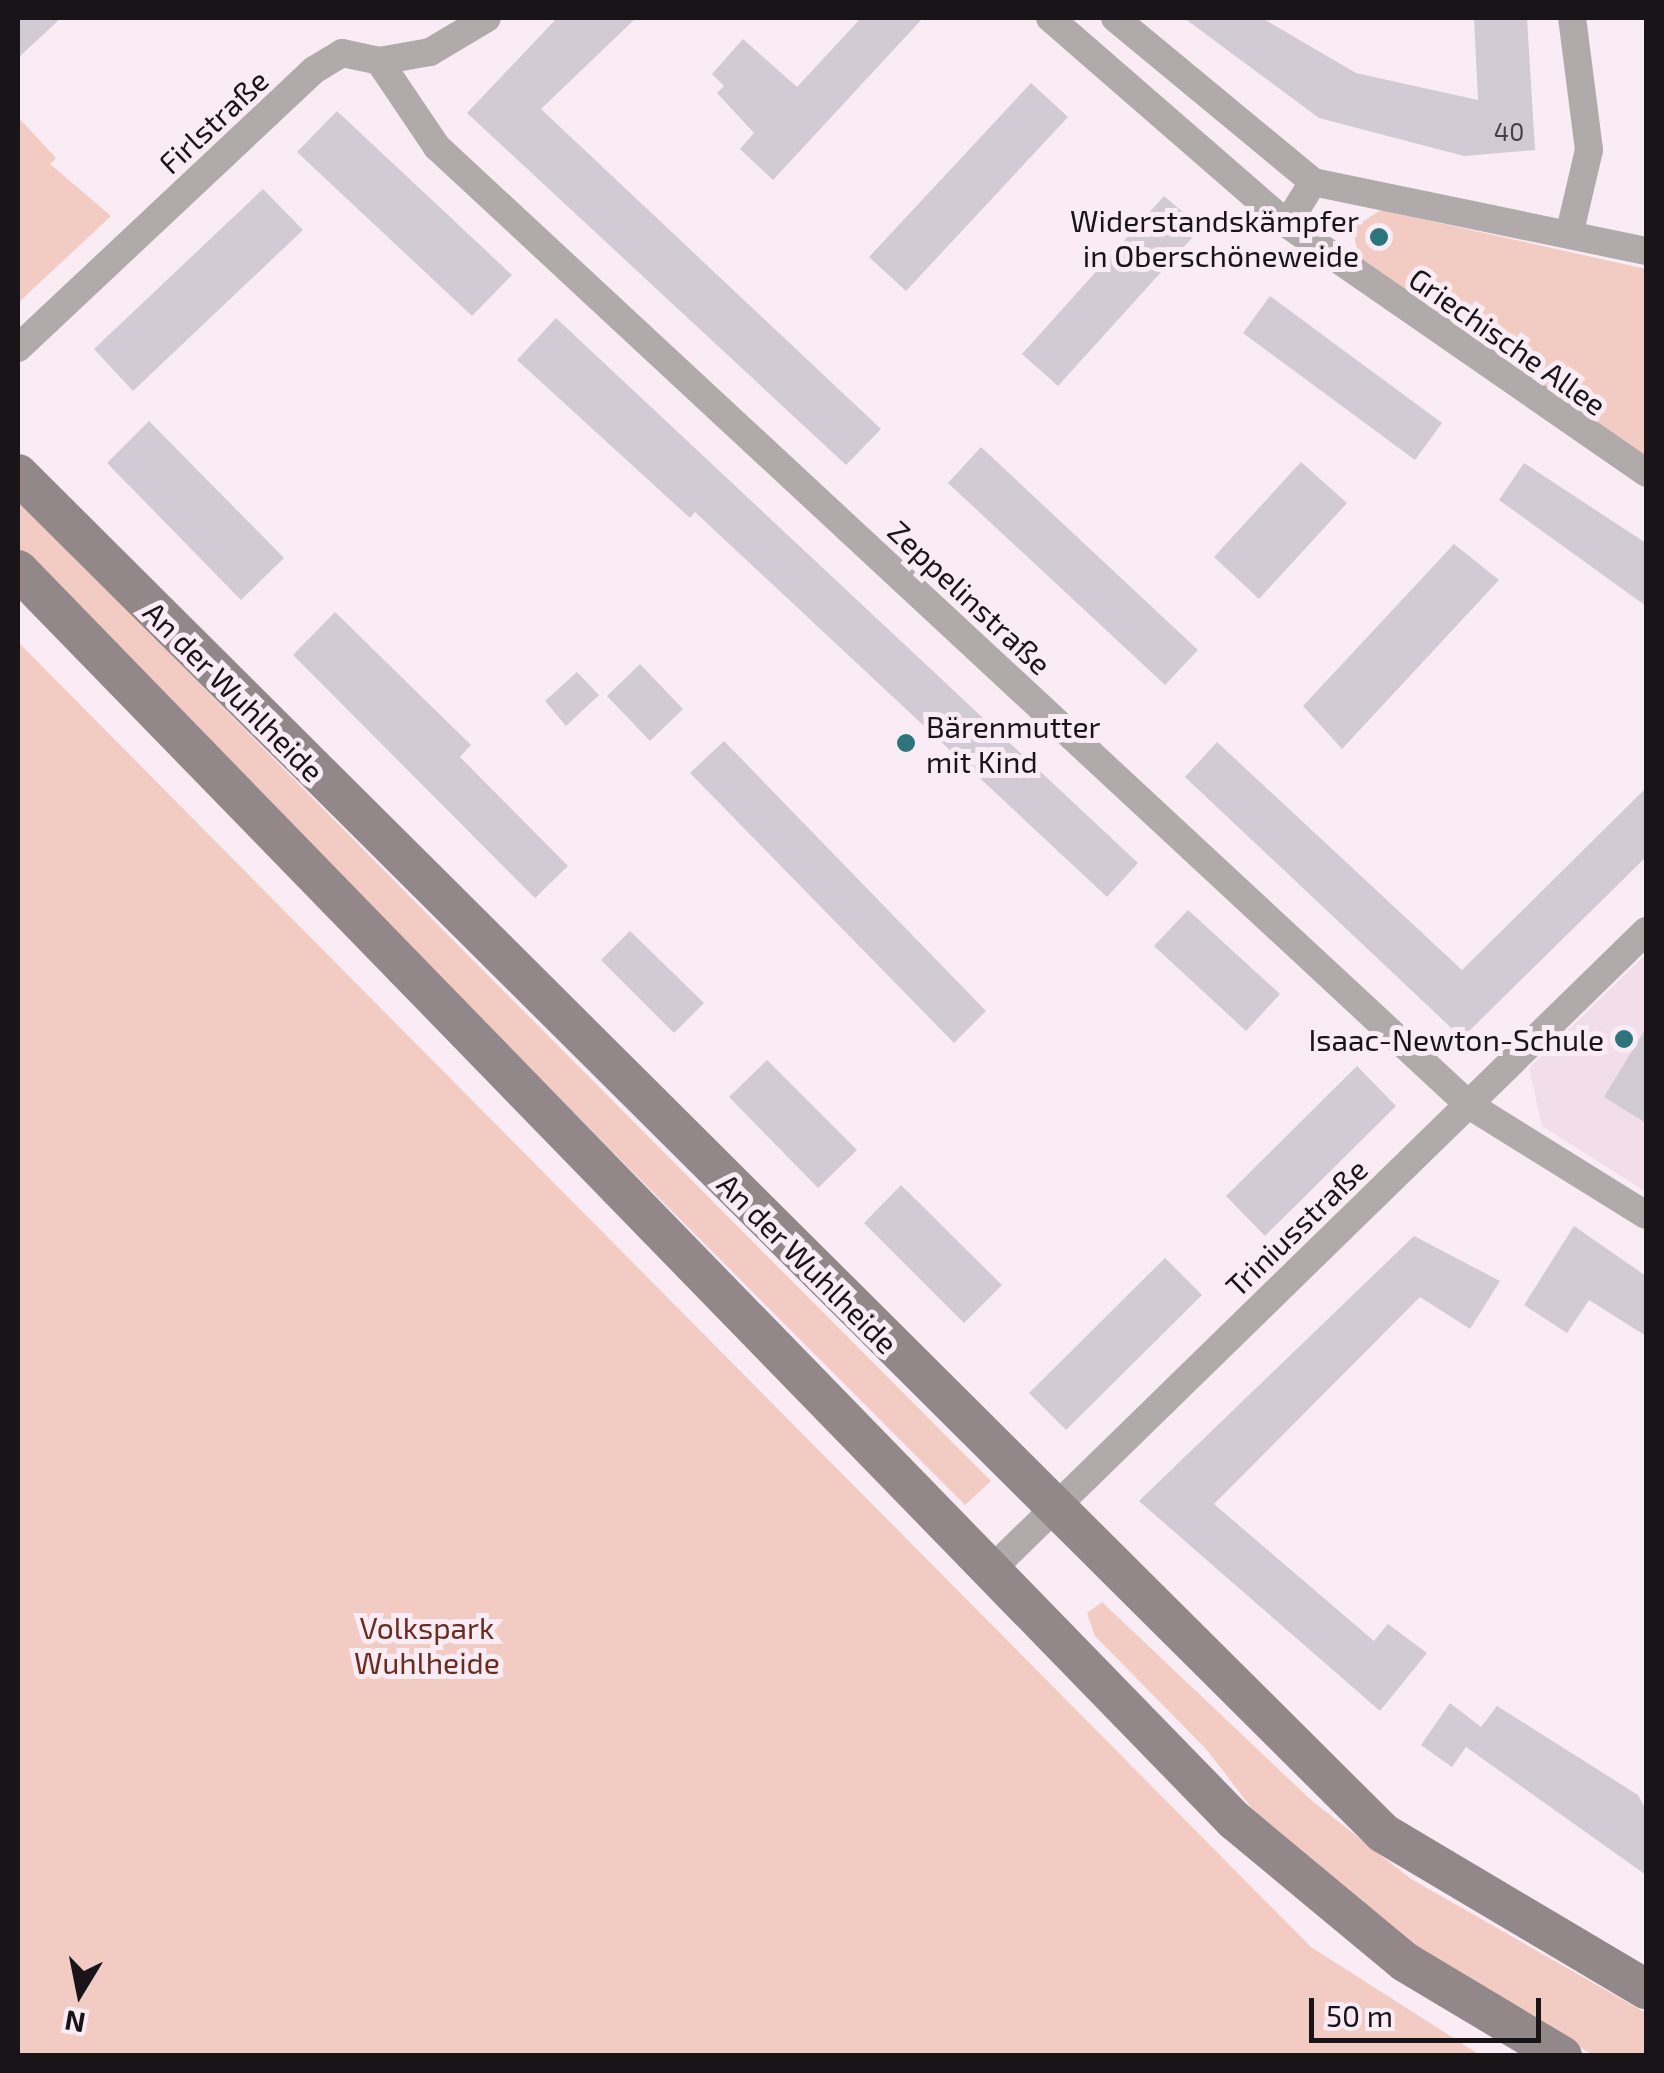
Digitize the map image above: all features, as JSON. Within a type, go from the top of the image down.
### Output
[{"type":"main road","name":"An der Wuhlheide","points":[[18,474],[1050,1511],[1383,1833],[1646,1989]]},
{"type":"main road","points":[[18,570],[990,1570],[1321,1899],[1562,2056]]},
{"type":"street","name":"Firlstraße","points":[[18,348],[314,70],[342,53],[379,61],[430,52],[487,18]]},
{"type":"street","name":"Griechische Allee","points":[[1050,18],[1288,224],[1646,473]]},
{"type":"street","points":[[1115,18],[1313,182],[1570,231],[1646,251]]},
{"type":"street","points":[[1570,231],[1588,150],[1572,18]]},
{"type":"street","name":"Zeppelinstraße","points":[[379,61],[438,146],[1469,1105],[1646,1215]]},
{"type":"street","points":[[1288,224],[1313,182]]},
{"type":"street","name":"Triniusstraße","points":[[990,1570],[1646,931]]},
{"type":"shaded area","points":[[1646,954],[1646,1192],[1542,1126],[1529,1068]]},
{"type":"green space","points":[[18,117],[56,158],[50,164],[111,216],[18,303]]},
{"type":"green space","points":[[1381,210],[1646,269],[1646,458],[1359,257],[1352,228]]},
{"type":"green space","points":[[18,500],[991,1481],[965,1505],[586,1125],[18,550]]},
{"type":"green space","name":"Volkspark Wuhlheide","points":[[18,642],[1311,1947],[1480,2055],[18,2055]]},
{"type":"green space","points":[[1102,1602],[1311,1800],[1411,1879],[1646,2013],[1646,2055],[1593,2055],[1408,1947],[1266,1827],[1207,1750],[1095,1636],[1087,1613]]},
{"type":"building","points":[[18,18],[61,18],[18,58]]},
{"type":"building","points":[[557,18],[636,18],[541,109],[881,429],[846,465],[467,113]]},
{"type":"building","points":[[861,18],[923,18],[773,180],[740,149],[754,133],[717,93],[724,86],[712,74],[743,39],[797,87]]},
{"type":"building","points":[[1184,18],[1262,18],[1356,73],[1478,100],[1474,18],[1527,18],[1535,150],[1464,156],[1319,118]]},
{"type":"building","points":[[1031,83],[1068,117],[906,291],[869,257]]},
{"type":"building","points":[[337,111],[512,275],[472,316],[297,152]]},
{"type":"building","points":[[263,189],[303,230],[133,391],[94,349]]},
{"type":"building","points":[[1164,196],[1201,228],[1058,386],[1022,354]]},
{"type":"building","points":[[1270,296],[1442,423],[1415,460],[1243,333]]},
{"type":"building","points":[[556,318],[1138,863],[1107,897],[695,512],[690,518],[517,360]]},
{"type":"building","points":[[149,421],[284,558],[241,600],[107,463]]},
{"type":"building","points":[[981,447],[1198,650],[1165,685],[948,483]]},
{"type":"building","points":[[1301,462],[1347,503],[1259,599],[1214,557]]},
{"type":"building","points":[[1524,463],[1646,543],[1646,606],[1499,500]]},
{"type":"building","points":[[1454,544],[1499,580],[1342,749],[1303,706]]},
{"type":"building","points":[[335,612],[471,745],[460,757],[568,866],[535,898],[293,655]]},
{"type":"building","points":[[640,664],[683,709],[650,741],[607,696]]},
{"type":"building","points":[[577,672],[599,695],[566,726],[545,701]]},
{"type":"building","points":[[724,741],[986,1011],[954,1043],[690,773]]},
{"type":"building","points":[[1217,742],[1462,970],[1646,788],[1646,857],[1462,1038],[1185,777]]},
{"type":"building","points":[[1188,910],[1280,994],[1246,1031],[1154,946]]},
{"type":"building","points":[[630,931],[704,1003],[674,1033],[601,960]]},
{"type":"building","points":[[1646,1028],[1646,1123],[1604,1097]]},
{"type":"building","points":[[767,1060],[857,1150],[818,1188],[729,1097]]},
{"type":"building","points":[[1357,1066],[1396,1106],[1265,1236],[1226,1196]]},
{"type":"building","points":[[901,1185],[1002,1285],[964,1323],[864,1223]]},
{"type":"building","points":[[1574,1226],[1646,1276],[1646,1336],[1589,1300],[1567,1333],[1524,1305]]},
{"type":"building","points":[[1414,1236],[1500,1281],[1470,1329],[1420,1297],[1214,1504],[1374,1641],[1388,1624],[1427,1653],[1380,1711],[1139,1501]]},
{"type":"building","points":[[1165,1258],[1202,1295],[1066,1430],[1029,1393]]},
{"type":"building","points":[[1450,1703],[1481,1727],[1497,1706],[1638,1795],[1646,1810],[1646,1875],[1466,1747],[1452,1767],[1421,1745]]},
{"type":"place","name":"Widerstandskämpfer in Oberschöneweide","points":[[1379,237]]},
{"type":"place","name":"Bärenmutter mit Kind","points":[[906,743]]},
{"type":"place","name":"Isaac-Newton-Schule","points":[[1624,1039]]}]
